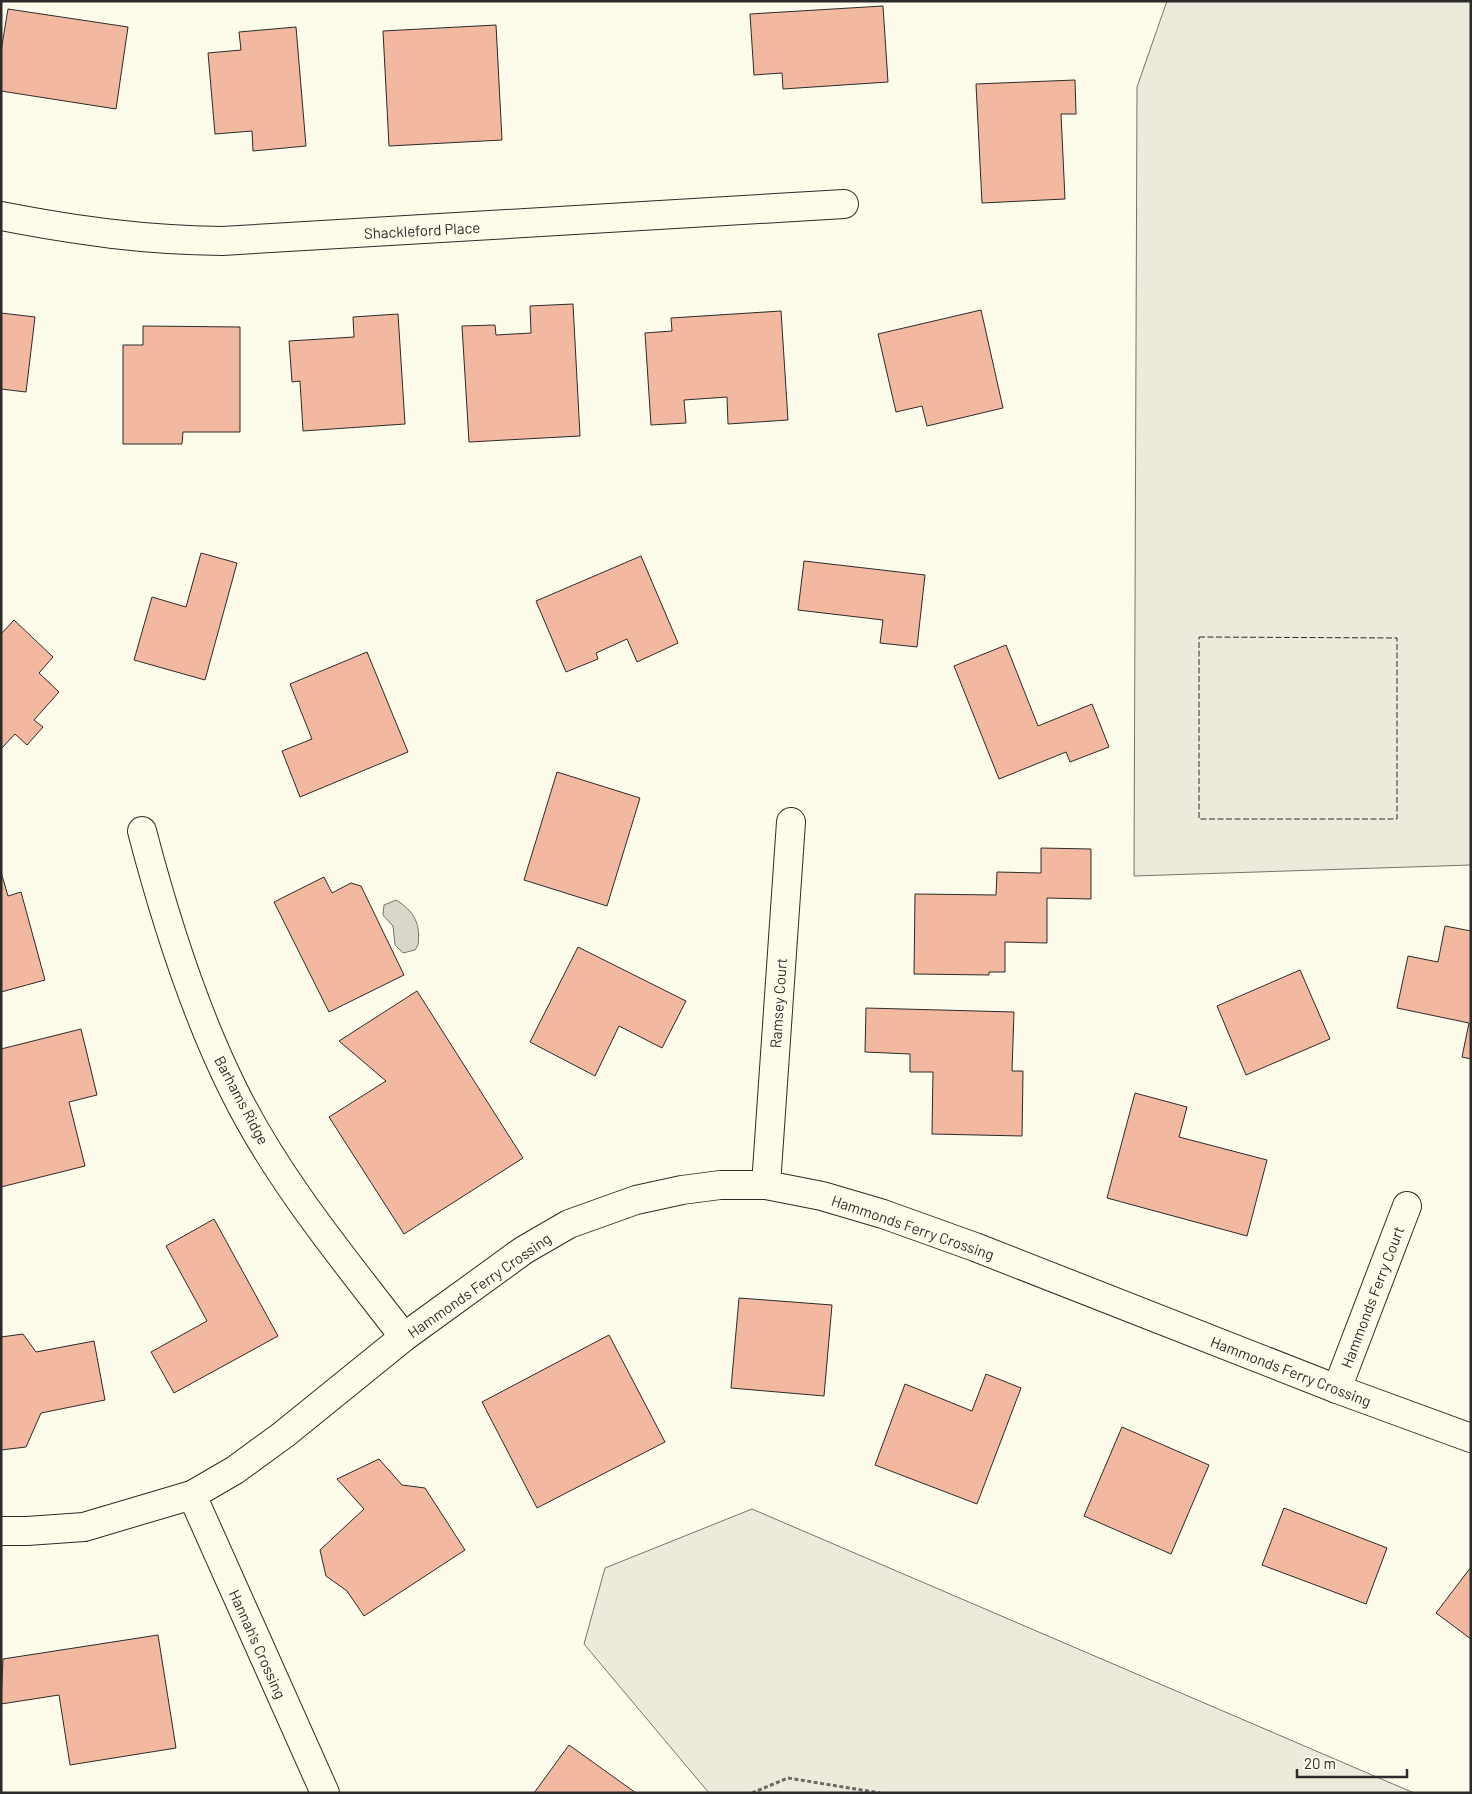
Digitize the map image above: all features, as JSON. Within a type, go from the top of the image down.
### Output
[{"type":"street","name":"Shackleford Place","points":[[1,216],[105,235],[159,240],[222,241],[844,204]]},
{"type":"street","name":"Ramsey Court","points":[[766,1185],[790,822]]},
{"type":"street","name":"Barhams Ridge","points":[[142,831],[168,923],[214,1047],[235,1093],[281,1170],[324,1234],[404,1337]]},
{"type":"street","name":"Hammonds Ferry Crossing","points":[[1,1531],[27,1532],[84,1527],[192,1495],[235,1470],[259,1453],[404,1337],[524,1250],[569,1224],[636,1200],[682,1190],[720,1186],[766,1185],[822,1196],[857,1206],[975,1246],[1336,1389],[1471,1438]]},
{"type":"street","name":"Hammonds Ferry Court","points":[[1336,1389],[1406,1206]]},
{"type":"street","name":"Hannah's Crossing","points":[[192,1495],[325,1793]]},
{"type":"path","points":[[752,1793],[788,1778],[880,1793]]},
{"type":"shaded area","points":[[1167,1],[1471,1],[1471,865],[1134,876],[1137,87]]},
{"type":"shaded area","points":[[396,900],[412,914],[417,924],[419,937],[415,950],[403,953],[395,945],[393,926],[383,915],[384,905]]},
{"type":"shaded area","points":[[752,1509],[1414,1793],[709,1793],[584,1644],[605,1568]]},
{"type":"building","points":[[883,6],[888,82],[783,89],[782,73],[754,75],[750,14]]},
{"type":"building","points":[[8,9],[128,27],[116,109],[1,91],[1,51]]},
{"type":"building","points":[[496,25],[502,140],[389,146],[383,31]]},
{"type":"building","points":[[296,27],[306,146],[253,151],[252,131],[215,134],[208,53],[241,50],[239,32]]},
{"type":"building","points":[[1075,80],[1076,114],[1061,114],[1065,199],[982,203],[976,84]]},
{"type":"building","points":[[573,304],[580,436],[469,442],[462,326],[495,325],[496,335],[531,333],[530,306]]},
{"type":"building","points":[[981,310],[1003,408],[927,426],[922,406],[896,412],[878,334]]},
{"type":"building","points":[[781,311],[788,420],[728,424],[727,397],[684,400],[686,423],[651,425],[645,333],[672,331],[671,318]]},
{"type":"building","points":[[1,313],[35,317],[26,392],[1,389]]},
{"type":"building","points":[[398,314],[405,424],[303,431],[300,381],[292,382],[289,341],[354,337],[353,317]]},
{"type":"building","points":[[143,326],[240,327],[240,432],[183,432],[182,444],[123,444],[123,345],[143,345]]},
{"type":"building","points":[[201,553],[237,563],[205,680],[134,660],[152,597],[186,607]]},
{"type":"building","points":[[641,556],[678,643],[637,662],[627,639],[596,653],[598,659],[566,672],[536,601]]},
{"type":"building","points":[[804,561],[925,575],[917,647],[880,643],[883,620],[798,610]]},
{"type":"building","points":[[14,620],[53,657],[39,673],[59,692],[34,720],[43,727],[27,745],[15,734],[1,749],[1,634]]},
{"type":"building","points":[[1006,645],[1038,726],[1092,704],[1109,747],[1070,762],[1066,752],[999,779],[954,666]]},
{"type":"building","points":[[367,652],[408,752],[300,797],[282,751],[312,739],[290,684]]},
{"type":"building","points":[[557,772],[640,798],[607,906],[524,880]]},
{"type":"building","points":[[1041,848],[1091,849],[1091,899],[1047,898],[1047,943],[1005,942],[1005,972],[989,972],[989,975],[914,974],[915,894],[996,895],[997,872],[1041,873]]},
{"type":"building","points":[[1,872],[8,896],[21,892],[45,980],[1,992]]},
{"type":"building","points":[[324,877],[332,893],[351,883],[361,886],[404,975],[329,1012],[274,902]]},
{"type":"building","points":[[1445,926],[1471,931],[1471,1059],[1462,1057],[1469,1023],[1397,1008],[1408,956],[1438,962]]},
{"type":"building","points":[[578,947],[686,1001],[662,1048],[619,1026],[595,1076],[530,1042]]},
{"type":"building","points":[[1300,970],[1330,1039],[1246,1075],[1217,1006]]},
{"type":"building","points":[[417,991],[523,1158],[404,1234],[329,1117],[386,1081],[339,1041]]},
{"type":"building","points":[[866,1008],[1014,1012],[1012,1071],[1023,1071],[1022,1136],[932,1134],[933,1072],[910,1072],[910,1054],[865,1052]]},
{"type":"building","points":[[81,1029],[97,1095],[69,1102],[85,1166],[1,1187],[1,1049]]},
{"type":"building","points":[[1135,1093],[1187,1107],[1179,1137],[1267,1160],[1247,1236],[1107,1198]]},
{"type":"building","points":[[214,1219],[278,1336],[174,1393],[151,1352],[207,1321],[166,1246]]},
{"type":"building","points":[[739,1298],[832,1305],[824,1396],[731,1388]]},
{"type":"building","points":[[23,1334],[36,1352],[94,1341],[105,1400],[41,1413],[26,1447],[1,1450],[1,1337]]},
{"type":"building","points":[[609,1335],[665,1442],[537,1508],[482,1402]]},
{"type":"building","points":[[986,1374],[1021,1388],[977,1504],[875,1465],[905,1384],[972,1411]]},
{"type":"building","points":[[1122,1427],[1209,1465],[1171,1554],[1084,1516]]},
{"type":"building","points":[[379,1459],[402,1485],[425,1488],[465,1550],[364,1616],[347,1591],[326,1576],[320,1550],[364,1509],[337,1479]]},
{"type":"building","points":[[1284,1508],[1387,1548],[1366,1604],[1262,1565]]},
{"type":"building","points":[[1471,1567],[1471,1639],[1436,1613]]},
{"type":"building","points":[[158,1635],[176,1748],[70,1765],[59,1695],[1,1704],[3,1659]]},
{"type":"building","points":[[569,1745],[636,1793],[534,1793]]},
{"type":"fence","points":[[1199,637],[1397,638],[1397,819],[1199,819],[1199,637]]}]
